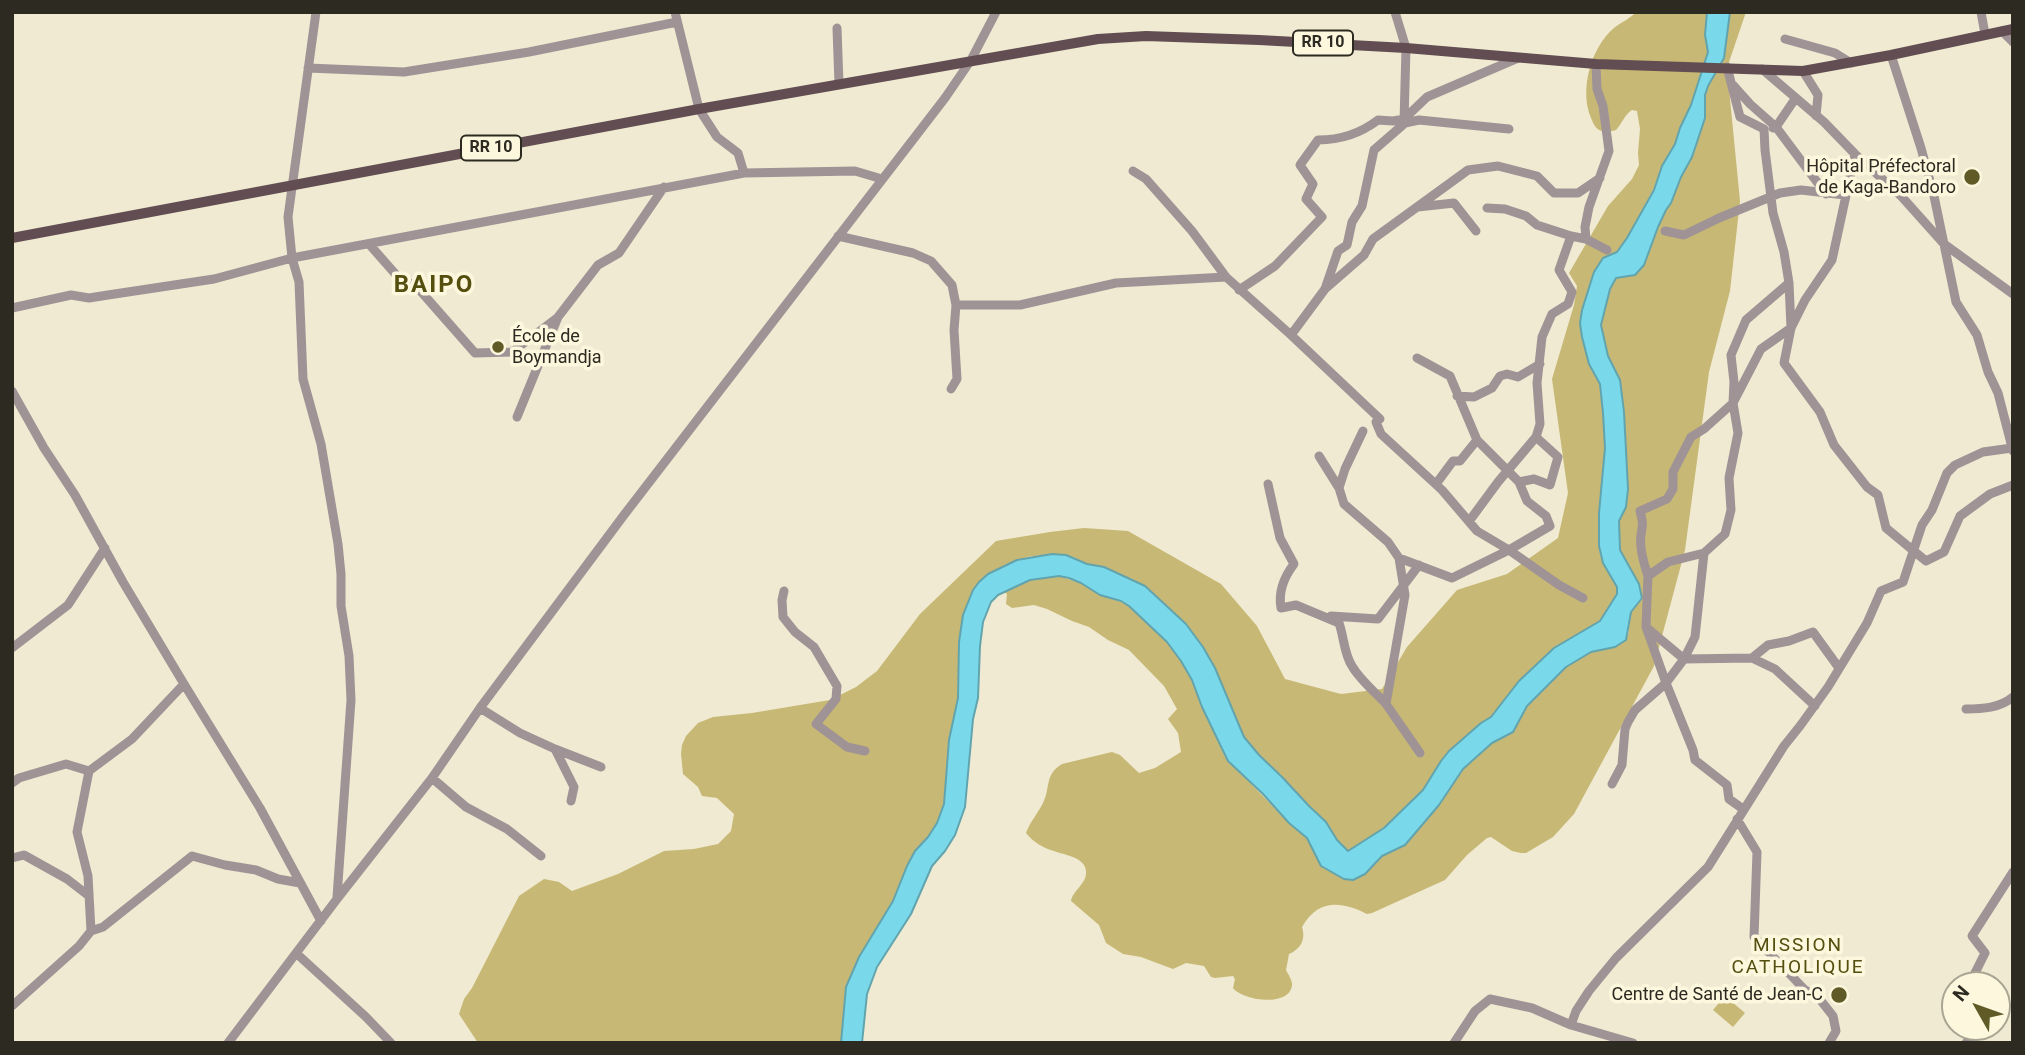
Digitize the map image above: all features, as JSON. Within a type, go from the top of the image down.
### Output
[{"type":"main road","name":"RR 10","points":[[12,238],[699,109],[1098,39],[1146,36],[1406,48],[1597,64],[1803,71],[2007,30]]},
{"type":"street","points":[[316,12],[288,217],[292,258],[299,282],[303,379],[321,444],[338,544],[341,606],[349,656],[351,700],[337,899]]},
{"type":"street","points":[[228,1043],[432,778],[480,708],[624,515],[945,98],[971,60],[996,12]]},
{"type":"street","points":[[1395,12],[1406,48],[1404,121]]},
{"type":"street","points":[[1981,12],[1984,34]]},
{"type":"street","points":[[308,68],[404,72],[529,52],[676,17],[699,109],[717,137],[738,153],[744,173]]},
{"type":"street","points":[[837,28],[839,84]]},
{"type":"street","points":[[2007,30],[2013,43]]},
{"type":"street","points":[[1785,38],[1835,53],[1851,63]]},
{"type":"street","points":[[1571,1025],[1576,1011],[1589,991],[1616,958],[1708,867],[1784,746],[1815,706],[1839,668],[1867,623],[1881,591],[1903,582],[1922,525],[1933,510],[1947,473],[1955,465],[1983,452],[2012,450],[1998,393],[1988,372],[1977,335],[1956,302],[1934,196],[1891,55]]},
{"type":"street","points":[[1325,289],[1338,251],[1347,244],[1352,222],[1362,206],[1374,150],[1427,97],[1518,58]]},
{"type":"street","points":[[1586,239],[1589,207],[1609,151],[1603,106],[1597,89],[1597,64]]},
{"type":"street","points":[[1727,67],[1740,117],[1764,129],[1776,127],[1795,99]]},
{"type":"street","points":[[1762,69],[1902,197],[1944,244],[2013,294]]},
{"type":"street","points":[[1803,71],[1818,95],[1816,116]]},
{"type":"street","points":[[1732,84],[1776,127],[1826,194]]},
{"type":"street","points":[[1239,290],[1275,266],[1322,217],[1306,199],[1313,184],[1300,165],[1318,140],[1333,141],[1367,129],[1378,120],[1419,120],[1508,129]]},
{"type":"street","points":[[1764,129],[1773,213],[1789,283],[1791,328],[1784,363],[1820,412],[1835,445],[1867,487],[1878,495],[1886,528],[1926,561],[1944,552],[1960,516],[1990,494],[2013,485]]},
{"type":"street","points":[[1743,810],[1729,799],[1727,785],[1695,760],[1665,683],[1646,627],[1648,576],[1643,564],[1640,536],[1644,527],[1640,511],[1667,499],[1673,489],[1673,472],[1691,438],[1733,403],[1761,349],[1791,328],[1805,300],[1832,260],[1855,154]]},
{"type":"street","points":[[1291,335],[1325,289],[1364,255],[1373,239],[1468,170],[1498,166],[1537,176],[1554,193],[1578,193],[1600,178]]},
{"type":"street","points":[[12,308],[71,295],[89,298],[214,279],[292,258],[744,173],[855,171],[882,179]]},
{"type":"street","points":[[1133,171],[1146,179],[1192,231],[1226,277],[1291,335],[1378,421],[1381,434],[1436,484],[1477,531],[1583,598]]},
{"type":"street","points":[[369,244],[398,277],[417,287],[475,353],[512,352],[558,317],[598,265],[619,253],[664,187]]},
{"type":"street","points":[[1665,231],[1684,235],[1780,193],[1801,190],[1845,195]]},
{"type":"street","points":[[1416,208],[1454,203],[1476,231]]},
{"type":"street","points":[[1487,208],[1505,209],[1526,216],[1537,225],[1586,239],[1607,250]]},
{"type":"street","points":[[838,236],[913,253],[931,261],[952,285],[956,305],[954,330],[957,379],[951,389]]},
{"type":"street","points":[[1469,520],[1536,437],[1540,424],[1537,383],[1539,351],[1552,314],[1568,304],[1572,292],[1559,270],[1571,236]]},
{"type":"street","points":[[956,305],[1020,304],[1116,283],[1226,277]]},
{"type":"street","points":[[1648,576],[1668,562],[1704,553],[1725,534],[1731,510],[1729,478],[1738,433],[1733,403],[1731,355],[1746,320],[1789,283]]},
{"type":"street","points":[[517,417],[558,317]]},
{"type":"street","points":[[1399,558],[1452,578],[1550,526],[1546,516],[1527,502],[1519,482],[1477,440],[1450,376],[1417,358]]},
{"type":"street","points":[[1457,396],[1474,397],[1492,388],[1500,376],[1507,374],[1518,377],[1540,364]]},
{"type":"street","points":[[12,391],[44,448],[75,495],[123,582],[260,808],[321,920]]},
{"type":"street","points":[[1339,488],[1363,431]]},
{"type":"street","points":[[1519,482],[1534,479],[1550,485],[1558,457],[1536,437]]},
{"type":"street","points":[[1436,484],[1453,461],[1460,461],[1477,440]]},
{"type":"street","points":[[1319,456],[1339,488],[1345,504],[1388,542],[1399,558],[1405,594],[1386,704]]},
{"type":"street","points":[[1268,484],[1280,538],[1294,564],[1286,574],[1281,588],[1281,608],[1296,606],[1339,623],[1352,667],[1386,704],[1420,752]]},
{"type":"street","points":[[12,648],[68,605],[105,548]]},
{"type":"street","points":[[1612,784],[1622,765],[1628,722],[1635,710],[1665,683],[1684,659],[1695,637],[1704,553]]},
{"type":"street","points":[[1322,616],[1378,619],[1419,565]]},
{"type":"street","points":[[784,591],[783,617],[795,632],[814,647],[837,686],[836,699],[816,724],[848,747],[865,751]]},
{"type":"street","points":[[1646,627],[1684,659],[1752,658],[1775,670],[1815,706]]},
{"type":"street","points":[[1752,658],[1768,645],[1814,632],[1839,668]]},
{"type":"street","points":[[91,931],[88,876],[77,832],[89,771],[132,739],[184,684]]},
{"type":"street","points":[[1965,709],[1981,709],[2006,703],[2013,697]]},
{"type":"street","points":[[480,708],[520,733],[601,767]]},
{"type":"street","points":[[555,749],[574,787],[571,801]]},
{"type":"street","points":[[12,783],[19,778],[66,764],[89,771]]},
{"type":"street","points":[[432,778],[466,807],[507,828],[541,856]]},
{"type":"street","points":[[1737,819],[1757,852],[1754,937],[1805,990],[1818,997],[1833,1016],[1836,1031],[1829,1043]]},
{"type":"street","points":[[12,858],[24,855],[67,879],[89,896]]},
{"type":"street","points":[[12,1006],[79,946],[91,931],[103,927],[192,856],[300,883]]},
{"type":"street","points":[[1976,971],[1985,953],[1972,936],[2013,872]]},
{"type":"street","points":[[296,953],[391,1043]]},
{"type":"street","points":[[1454,1043],[1475,1011],[1490,999],[1532,1008],[1571,1025],[1633,1043]]},
{"type":"shaded area","points":[[1636,12],[1707,12],[1705,35],[1708,52],[1691,105],[1653,190],[1617,252],[1603,258],[1591,281],[1581,316],[1580,323],[1589,364],[1600,384],[1603,413],[1605,448],[1599,513],[1600,554],[1617,587],[1617,594],[1600,621],[1554,648],[1519,681],[1491,717],[1449,751],[1423,790],[1384,828],[1348,851],[1337,840],[1326,822],[1244,737],[1215,668],[1203,647],[1191,630],[1145,586],[1104,567],[1087,564],[1073,557],[1052,554],[1027,557],[988,574],[973,590],[963,615],[959,642],[958,698],[949,740],[944,804],[937,823],[915,851],[893,901],[859,957],[846,987],[841,1043],[478,1043],[459,1014],[464,999],[519,896],[544,879],[559,882],[572,891],[618,874],[664,851],[718,844],[731,831],[734,814],[717,798],[702,796],[698,787],[683,774],[681,754],[686,736],[698,723],[713,717],[830,700],[856,687],[877,671],[920,614],[996,541],[1084,528],[1128,531],[1221,584],[1257,626],[1285,679],[1341,694],[1382,689],[1407,647],[1457,590],[1507,574],[1558,538],[1568,493],[1552,379],[1574,305],[1577,286],[1569,273],[1608,206],[1632,179],[1639,165],[1640,129],[1637,111],[1629,112],[1616,130],[1606,132],[1597,129],[1588,107],[1587,82],[1593,57],[1606,36]]},
{"type":"shaded area","points":[[1730,12],[1746,12],[1727,68],[1740,201],[1730,291],[1709,372],[1685,550],[1654,666],[1574,814],[1553,837],[1526,853],[1512,851],[1491,837],[1487,838],[1467,855],[1445,880],[1372,913],[1367,914],[1339,905],[1315,911],[1302,927],[1302,943],[1289,954],[1286,970],[1292,986],[1289,993],[1282,997],[1264,1000],[1245,996],[1233,988],[1233,976],[1211,977],[1204,966],[1186,963],[1173,969],[1141,957],[1123,954],[1106,943],[1099,925],[1071,901],[1086,876],[1085,866],[1073,857],[1042,846],[1026,833],[1043,803],[1050,777],[1062,764],[1112,752],[1120,755],[1139,773],[1155,768],[1181,752],[1178,733],[1168,719],[1177,709],[1164,686],[1129,650],[1089,627],[1047,609],[1034,605],[1012,608],[1006,604],[1007,594],[1003,591],[1030,580],[1059,576],[1081,583],[1100,595],[1129,606],[1167,642],[1181,661],[1225,757],[1307,838],[1321,866],[1365,874],[1382,856],[1401,847],[1439,805],[1463,768],[1492,743],[1513,732],[1527,706],[1566,667],[1591,652],[1615,647],[1628,636],[1631,612],[1636,606],[1641,588],[1620,550],[1619,521],[1626,507],[1628,489],[1624,412],[1616,371],[1608,356],[1601,325],[1610,289],[1616,278],[1635,275],[1644,265],[1658,227],[1694,153],[1705,118],[1705,95],[1724,58]]},
{"type":"shaded area","points":[[1725,996],[1745,1013],[1733,1027],[1713,1010]]},
{"type":"water","points":[[1707,12],[1730,12],[1724,58],[1705,95],[1705,118],[1692,157],[1658,227],[1644,265],[1635,275],[1616,278],[1610,289],[1601,325],[1608,356],[1620,380],[1624,412],[1628,489],[1626,507],[1619,521],[1620,550],[1639,584],[1642,598],[1631,612],[1626,640],[1615,647],[1591,652],[1566,667],[1527,706],[1513,732],[1492,743],[1463,769],[1439,805],[1405,845],[1382,856],[1365,874],[1353,880],[1344,879],[1321,866],[1307,838],[1228,761],[1181,661],[1167,642],[1129,606],[1100,595],[1081,583],[1059,576],[1030,580],[998,595],[991,602],[983,622],[978,698],[973,719],[965,807],[955,835],[932,866],[911,914],[877,967],[867,994],[862,1043],[841,1043],[846,987],[859,957],[893,901],[915,851],[937,823],[944,804],[949,740],[958,698],[959,642],[963,615],[973,590],[988,574],[1017,560],[1052,554],[1066,555],[1087,564],[1104,567],[1145,586],[1186,624],[1203,647],[1215,668],[1244,737],[1326,822],[1337,840],[1348,851],[1384,828],[1423,790],[1449,751],[1491,717],[1519,681],[1554,648],[1600,621],[1617,594],[1617,587],[1603,563],[1599,546],[1605,448],[1603,413],[1600,384],[1589,364],[1582,337],[1582,310],[1594,272],[1603,258],[1617,252],[1627,238],[1654,190],[1662,166],[1675,144],[1708,52],[1705,35]]},
{"type":"place","name":"Hôpital Préfectoral de Kaga-Bandoro","points":[[1972,177]]},
{"type":"place","name":"École de Boymandja","points":[[498,347]]},
{"type":"place","name":"Centre de Santé de Jean-C","points":[[1839,995]]},
{"type":"district","name":"BAIPO","points":[[434,286]]},
{"type":"district","name":"MISSION CATHOLIQUE","points":[[1798,957]]}]
